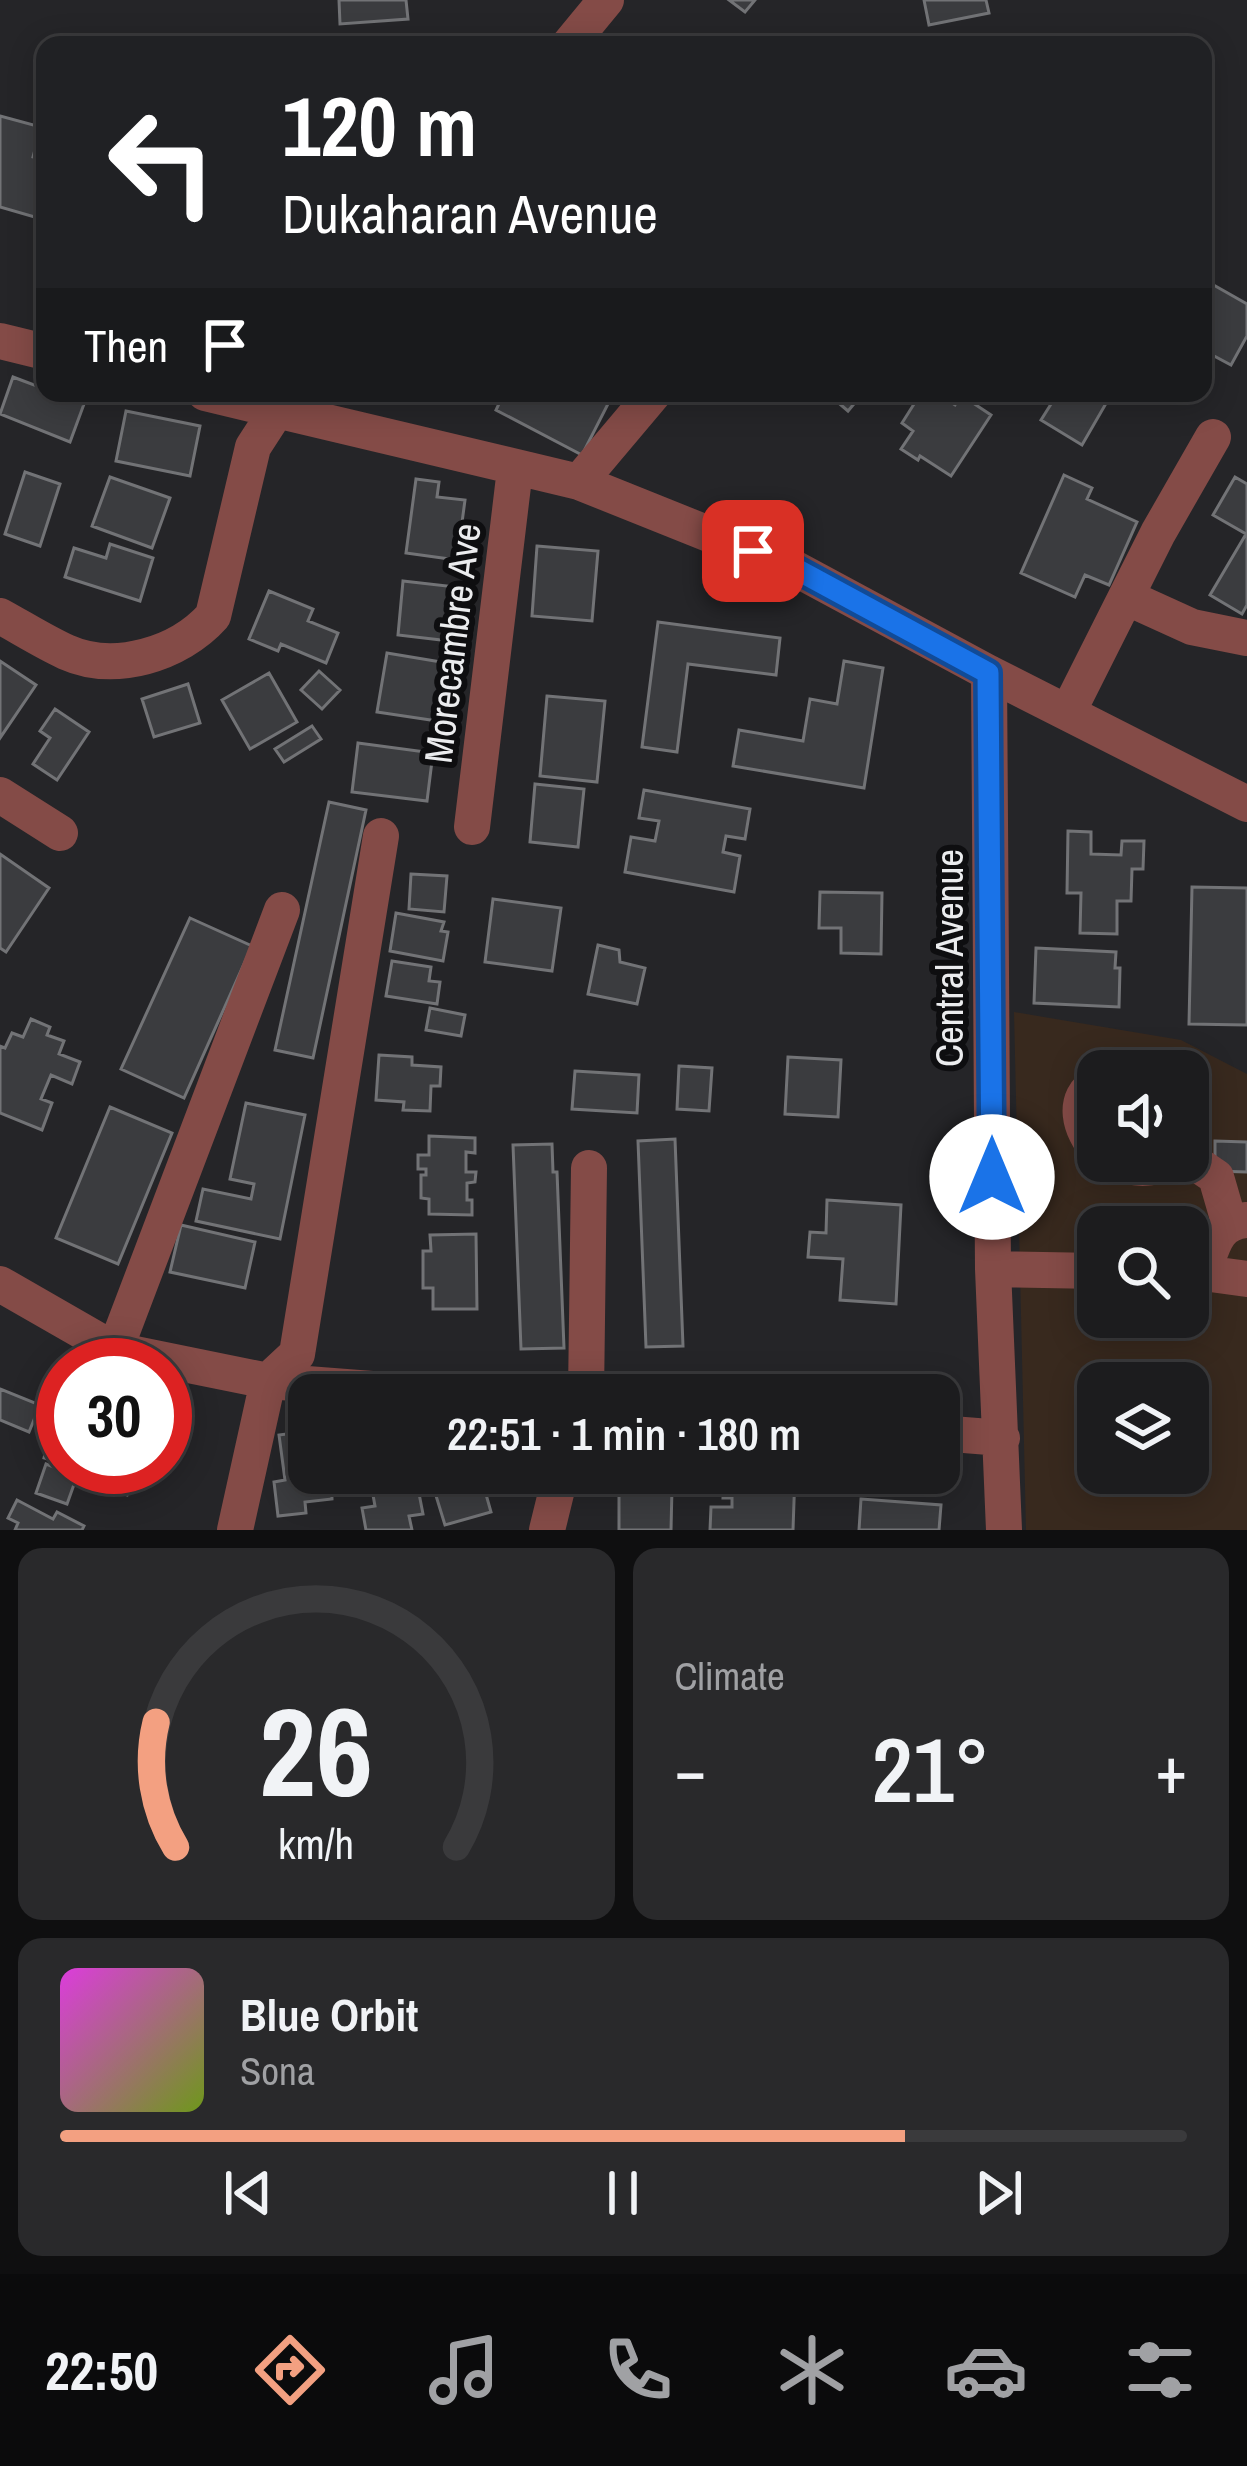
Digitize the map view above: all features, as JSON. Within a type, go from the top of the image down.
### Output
[{"type":"street","points":[[576,36],[606,0]]},
{"type":"street","points":[[0,340],[36,350]]},
{"type":"street","points":[[0,616],[70,654],[104,660],[139,658],[198,633],[213,616],[253,447],[281,402],[515,469],[579,482],[796,569],[1247,804]]},
{"type":"street","points":[[579,482],[646,402]]},
{"type":"street","points":[[1068,712],[1213,437]]},
{"type":"street","name":"Morecambre Ave","points":[[472,827],[515,469]]},
{"type":"street","points":[[1126,597],[1192,628],[1247,638]]},
{"type":"street","name":"Central Avenue","points":[[988,673],[993,1269],[1004,1530]]},
{"type":"street","points":[[0,795],[59,833]]},
{"type":"street","points":[[235,1530],[268,1381],[297,1354],[381,836]]},
{"type":"street","points":[[120,1338],[282,910]]},
{"type":"street","points":[[586,1374],[590,1168]]},
{"type":"street","points":[[1209,1172],[1216,1177],[1238,1221],[1219,1232],[1209,1250]]},
{"type":"street","points":[[993,1269],[1077,1271]]},
{"type":"street","points":[[1209,1275],[1247,1279]]},
{"type":"street","points":[[0,1284],[94,1338]]},
{"type":"street","points":[[192,1366],[288,1383]]},
{"type":"street","points":[[960,1435],[1001,1438]]},
{"type":"street","points":[[547,1530],[555,1494]]},
{"type":"shaded area","points":[[1014,1012],[1181,1040],[1200,1050],[1077,1050],[1077,1182],[1209,1182],[1209,1054],[1247,1074],[1247,1530],[1026,1530]]},
{"type":"building","points":[[339,0],[406,0],[408,19],[340,24]]},
{"type":"building","points":[[729,0],[755,0],[745,12]]},
{"type":"building","points":[[924,0],[986,0],[989,13],[929,25]]},
{"type":"building","points":[[0,116],[36,126],[36,217],[0,207]]},
{"type":"building","points":[[1212,284],[1247,304],[1247,336],[1231,365],[1214,356]]},
{"type":"building","points":[[13,377],[36,386],[36,402],[84,404],[70,442],[0,414]]},
{"type":"building","points":[[500,402],[608,404],[582,455],[496,410]]},
{"type":"building","points":[[915,402],[972,402],[991,415],[951,476],[901,449],[913,431],[902,423]]},
{"type":"building","points":[[1052,402],[1107,402],[1082,445],[1041,420]]},
{"type":"building","points":[[126,411],[200,426],[190,476],[116,461]]},
{"type":"building","points":[[25,472],[60,484],[40,546],[5,534]]},
{"type":"building","points":[[1064,475],[1092,488],[1087,499],[1137,522],[1109,585],[1085,575],[1075,597],[1021,573]]},
{"type":"building","points":[[110,477],[170,498],[152,548],[92,526]]},
{"type":"building","points":[[1235,477],[1247,484],[1247,605],[1242,614],[1210,595],[1246,534],[1213,515]]},
{"type":"building","points":[[416,479],[439,482],[437,497],[465,500],[457,560],[406,553]]},
{"type":"building","points":[[110,544],[153,558],[140,601],[65,577],[74,548],[106,558]]},
{"type":"building","points":[[537,546],[598,551],[592,621],[532,616]]},
{"type":"building","points":[[403,581],[456,587],[450,641],[398,635]]},
{"type":"building","points":[[269,591],[313,609],[308,621],[338,633],[326,663],[281,644],[278,651],[249,639]]},
{"type":"building","points":[[658,622],[780,638],[776,675],[688,664],[677,752],[642,747]]},
{"type":"building","points":[[387,653],[453,664],[444,722],[377,712]]},
{"type":"building","points":[[0,661],[36,685],[0,738]]},
{"type":"building","points":[[844,661],[883,668],[864,788],[733,766],[739,730],[803,741],[810,699],[837,704]]},
{"type":"building","points":[[319,671],[340,690],[322,709],[301,690]]},
{"type":"building","points":[[269,673],[297,722],[250,749],[222,700]]},
{"type":"building","points":[[188,684],[200,723],[154,737],[142,699]]},
{"type":"building","points":[[547,696],[605,701],[597,782],[540,776]]},
{"type":"building","points":[[55,709],[89,732],[57,780],[33,764],[50,738],[40,731]]},
{"type":"building","points":[[312,726],[321,739],[284,762],[275,749]]},
{"type":"building","points":[[358,743],[433,753],[427,801],[352,792]]},
{"type":"building","points":[[535,784],[584,789],[578,847],[530,842]]},
{"type":"building","points":[[644,790],[750,809],[745,839],[726,836],[723,852],[740,856],[734,892],[625,872],[631,837],[655,841],[659,821],[639,818]]},
{"type":"building","points":[[329,802],[366,810],[313,1058],[275,1050]]},
{"type":"building","points":[[1068,831],[1091,832],[1091,854],[1121,855],[1122,841],[1144,841],[1143,869],[1132,869],[1131,901],[1117,901],[1117,934],[1080,933],[1081,893],[1067,893]]},
{"type":"building","points":[[0,854],[49,888],[6,952],[0,948]]},
{"type":"building","points":[[411,874],[447,876],[444,912],[409,909]]},
{"type":"building","points":[[1192,887],[1247,888],[1247,1025],[1189,1024]]},
{"type":"building","points":[[820,892],[882,893],[881,954],[841,953],[841,928],[819,928]]},
{"type":"building","points":[[493,899],[561,908],[552,971],[485,962]]},
{"type":"building","points":[[396,913],[444,922],[441,931],[448,932],[443,961],[390,951]]},
{"type":"building","points":[[190,918],[252,946],[184,1098],[121,1069]]},
{"type":"building","points":[[598,945],[619,950],[620,962],[645,968],[637,1004],[588,994]]},
{"type":"building","points":[[1036,948],[1116,952],[1119,1007],[1034,1003]]},
{"type":"building","points":[[392,961],[431,967],[429,981],[440,982],[437,1004],[386,996]]},
{"type":"building","points":[[430,1008],[465,1015],[461,1036],[426,1030]]},
{"type":"building","points":[[31,1019],[50,1027],[47,1035],[64,1041],[59,1054],[80,1062],[72,1084],[51,1075],[41,1099],[52,1103],[42,1130],[0,1113],[0,1046],[5,1048],[12,1033],[23,1037]]},
{"type":"building","points":[[379,1055],[412,1057],[412,1065],[441,1067],[440,1086],[431,1086],[430,1111],[403,1110],[404,1102],[376,1100]]},
{"type":"building","points":[[788,1057],[841,1060],[838,1117],[785,1114]]},
{"type":"building","points":[[679,1066],[712,1068],[709,1111],[677,1109]]},
{"type":"building","points":[[575,1071],[639,1075],[637,1113],[572,1109]]},
{"type":"building","points":[[246,1103],[305,1115],[280,1239],[196,1221],[203,1189],[251,1199],[254,1184],[230,1179]]},
{"type":"building","points":[[110,1107],[172,1133],[118,1264],[56,1238]]},
{"type":"building","points":[[429,1136],[475,1138],[475,1153],[466,1152],[466,1172],[476,1172],[475,1182],[467,1183],[472,1215],[429,1214],[429,1199],[421,1198],[421,1175],[426,1175],[426,1169],[418,1169],[418,1155],[429,1155]]},
{"type":"building","points":[[675,1139],[683,1346],[646,1347],[638,1141]]},
{"type":"building","points":[[1215,1141],[1247,1142],[1247,1172],[1215,1171]]},
{"type":"building","points":[[552,1144],[564,1348],[521,1349],[513,1145]]},
{"type":"building","points":[[827,1200],[901,1205],[896,1304],[840,1300],[843,1259],[808,1257],[810,1232],[826,1233]]},
{"type":"building","points":[[181,1225],[255,1242],[245,1288],[170,1272]]},
{"type":"building","points":[[476,1234],[477,1309],[433,1309],[433,1288],[423,1288],[423,1251],[431,1251],[430,1235]]},
{"type":"building","points":[[0,1389],[36,1403],[29,1432],[0,1420]]},
{"type":"building","points":[[288,1434],[288,1494],[332,1494],[332,1499],[305,1502],[306,1513],[278,1516],[274,1482],[285,1480],[279,1435]]},
{"type":"building","points":[[39,1494],[71,1494],[67,1504]]},
{"type":"building","points":[[373,1494],[419,1494],[423,1514],[409,1516],[412,1530],[366,1530],[362,1508],[375,1506]]},
{"type":"building","points":[[435,1494],[486,1494],[491,1512],[445,1525]]},
{"type":"building","points":[[619,1494],[672,1494],[671,1530],[619,1530]]},
{"type":"building","points":[[723,1494],[794,1494],[793,1530],[710,1530],[711,1507],[732,1507],[732,1498],[723,1498]]},
{"type":"building","points":[[861,1499],[941,1505],[939,1530],[859,1530]]},
{"type":"building","points":[[17,1500],[53,1519],[57,1512],[84,1526],[82,1530],[15,1530],[18,1523],[8,1518]]},
{"type":"route","points":[[753,551],[796,569],[988,673],[992,1177]]}]
